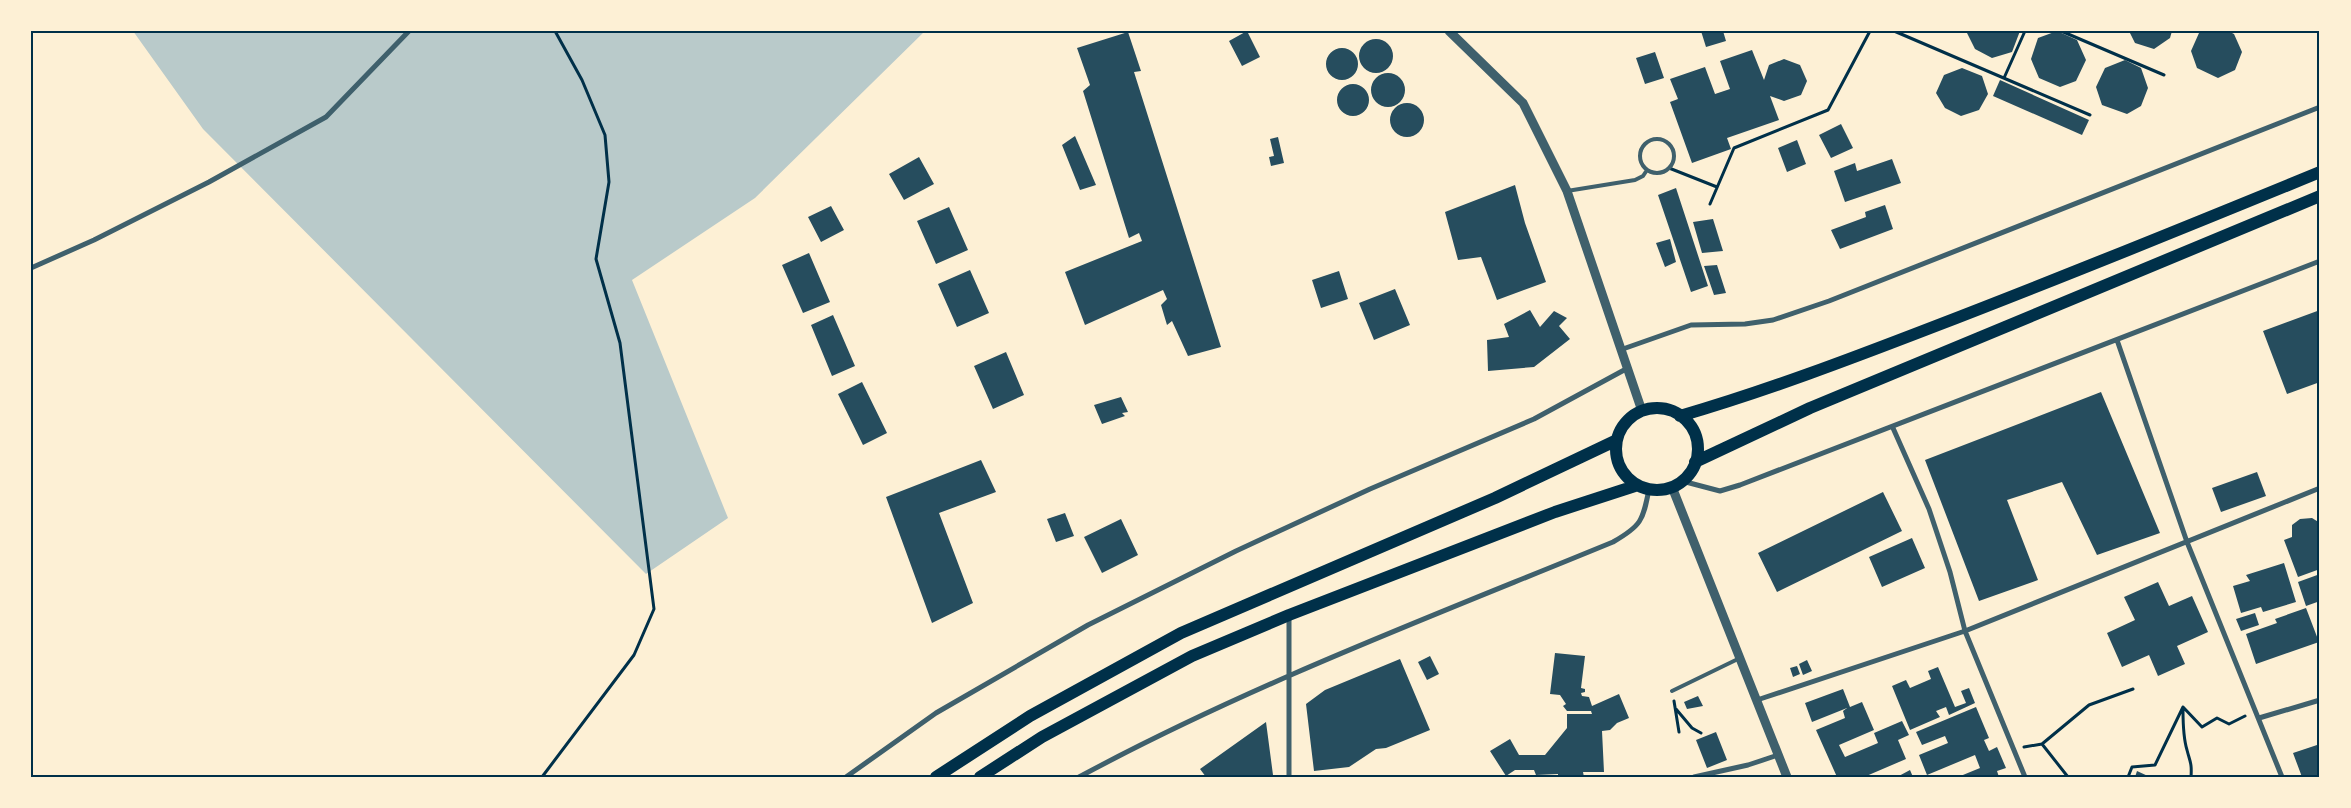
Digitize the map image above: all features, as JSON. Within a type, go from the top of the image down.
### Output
[{"type":"main road","points":[[1680,416],[1745,397],[1868,352],[2085,269],[2320,172]]},
{"type":"main road","points":[[1695,462],[1810,408],[2320,196]]},
{"type":"main road","points":[[980,777],[1042,737],[1192,656],[1289,615],[1555,512],[1643,487],[1677,484],[1690,473],[1695,462],[1696,439],[1687,422],[1680,416],[1661,408],[1642,411],[1625,422],[1616,440],[1616,455],[1621,470],[1628,479],[1643,487]]},
{"type":"main road","points":[[936,777],[1030,716],[1181,634],[1494,498],[1616,440]]},
{"type":"street","points":[[31,268],[94,240],[209,182],[326,117],[409,31]]},
{"type":"street","points":[[1449,31],[1523,103],[1567,191],[1626,369],[1642,411]]},
{"type":"street","points":[[1620,350],[1690,325],[1745,324],[1773,320],[1829,301],[2320,107]]},
{"type":"street","points":[[1787,777],[1740,658],[1677,484],[1720,491],[1892,428],[2320,261]]},
{"type":"street","points":[[2117,340],[2187,542],[2282,777]]},
{"type":"street","points":[[846,777],[936,713],[1088,625],[1236,551],[1361,493],[1534,419],[1626,369]]},
{"type":"street","points":[[1892,428],[1929,509],[1950,572],[1965,630],[2014,748],[2024,777]]},
{"type":"street","points":[[1079,777],[1138,745],[1288,675],[1613,542],[1633,531],[1643,519],[1643,487]]},
{"type":"street","points":[[1757,700],[1965,630],[2320,488]]},
{"type":"street","points":[[1289,615],[1289,777]]},
{"type":"street","points":[[2259,718],[2320,700]]},
{"type":"street","points":[[1694,777],[1748,765],[1778,755]]},
{"type":"lane","points":[[1655,139],[1665,141],[1672,148],[1674,159],[1669,168],[1661,173],[1647,170],[1643,166],[1640,154],[1645,144],[1655,139]]},
{"type":"lane","points":[[1567,191],[1635,180],[1643,176],[1647,170]]},
{"type":"lane","points":[[1672,691],[1740,658]]},
{"type":"path","points":[[542,777],[634,655],[654,609],[620,343],[596,259],[609,182],[605,135],[582,80],[555,31]]},
{"type":"path","points":[[1710,204],[1734,148],[1828,110],[1870,31]]},
{"type":"path","points":[[1894,31],[2090,115]]},
{"type":"path","points":[[2004,78],[2025,31]]},
{"type":"path","points":[[2061,31],[2164,75]]},
{"type":"path","points":[[1669,168],[1718,187]]},
{"type":"path","points":[[2014,748],[2042,744],[2089,705],[2134,689]]},
{"type":"path","points":[[1672,691],[1679,732]]},
{"type":"path","points":[[2183,707],[2202,727],[2217,718],[2229,724],[2256,710]]},
{"type":"path","points":[[2128,777],[2132,767],[2155,765],[2183,707]]},
{"type":"path","points":[[2183,707],[2183,728],[2187,751],[2192,762],[2190,777]]},
{"type":"path","points":[[1675,708],[1692,728],[1701,733]]},
{"type":"path","points":[[2042,744],[2068,777]]},
{"type":"shaded area","points":[[133,31],[925,31],[755,198],[632,280],[728,518],[646,574],[203,129]]},
{"type":"building","points":[[1247,31],[1260,57],[1242,66],[1229,41]]},
{"type":"building","points":[[1701,31],[1723,31],[1726,41],[1706,47]]},
{"type":"building","points":[[1966,31],[2020,31],[2012,52],[1992,58],[1975,49]]},
{"type":"building","points":[[2057,31],[2077,40],[2086,60],[2076,81],[2060,87],[2039,78],[2031,59],[2038,38]]},
{"type":"building","points":[[2129,31],[2172,31],[2170,38],[2154,49],[2135,43]]},
{"type":"building","points":[[2204,31],[2228,31],[2234,34],[2242,52],[2235,70],[2218,78],[2197,68],[2191,51],[2199,33]]},
{"type":"building","points":[[1128,32],[1141,71],[1134,72],[1221,347],[1188,356],[1172,321],[1167,325],[1161,305],[1167,299],[1163,290],[1085,325],[1065,272],[1142,241],[1139,233],[1129,238],[1083,91],[1090,85],[1077,48]]},
{"type":"building","points":[[1376,39],[1383,40],[1388,44],[1392,49],[1392,63],[1388,68],[1383,72],[1376,73],[1369,72],[1364,68],[1360,63],[1359,56],[1360,49],[1364,44],[1369,40]]},
{"type":"building","points":[[1342,48],[1348,49],[1353,53],[1357,58],[1357,70],[1353,75],[1348,79],[1342,80],[1336,79],[1331,75],[1327,70],[1326,64],[1327,58],[1331,53],[1336,49]]},
{"type":"building","points":[[1752,50],[1764,80],[1769,65],[1784,59],[1800,65],[1807,81],[1801,95],[1784,101],[1770,96],[1779,120],[1727,138],[1731,149],[1692,163],[1670,102],[1678,99],[1670,79],[1705,67],[1715,94],[1730,89],[1720,61]]},
{"type":"building","points":[[1655,52],[1664,78],[1645,84],[1636,58]]},
{"type":"building","points":[[2125,60],[2141,68],[2148,88],[2141,106],[2127,114],[2102,105],[2096,87],[2105,68]]},
{"type":"building","points":[[1962,68],[1982,76],[1988,94],[1979,110],[1961,116],[1945,108],[1936,93],[1944,75]]},
{"type":"building","points":[[1388,73],[1400,78],[1405,90],[1400,102],[1388,107],[1376,102],[1371,90],[1376,78]]},
{"type":"building","points":[[2000,80],[2089,120],[2082,135],[1993,96]]},
{"type":"building","points":[[1353,84],[1359,85],[1364,89],[1368,94],[1368,106],[1364,111],[1359,115],[1353,116],[1347,115],[1342,111],[1338,106],[1337,100],[1338,94],[1342,89],[1347,85]]},
{"type":"building","points":[[1407,103],[1419,108],[1424,120],[1419,132],[1407,137],[1395,132],[1390,120],[1395,108]]},
{"type":"building","points":[[1841,124],[1853,148],[1831,158],[1819,135]]},
{"type":"building","points":[[1075,136],[1096,185],[1080,190],[1062,145]]},
{"type":"building","points":[[1278,137],[1284,163],[1271,166],[1269,157],[1274,156],[1270,139]]},
{"type":"building","points":[[1797,140],[1806,164],[1787,172],[1778,148]]},
{"type":"building","points":[[919,157],[934,184],[904,200],[889,174]]},
{"type":"building","points":[[1892,159],[1901,183],[1845,202],[1834,171],[1855,163],[1857,171]]},
{"type":"building","points":[[1515,185],[1525,223],[1546,282],[1497,300],[1481,257],[1458,260],[1445,212]]},
{"type":"building","points":[[1676,188],[1708,286],[1691,292],[1658,195]]},
{"type":"building","points":[[1885,205],[1893,229],[1840,249],[1831,230],[1866,217],[1865,212]]},
{"type":"building","points":[[831,206],[844,230],[821,242],[808,217]]},
{"type":"building","points":[[949,207],[968,250],[936,264],[917,221]]},
{"type":"building","points":[[1713,219],[1723,251],[1702,253],[1693,222]]},
{"type":"building","points":[[1670,239],[1676,262],[1665,267],[1656,243]]},
{"type":"building","points":[[809,253],[830,302],[803,313],[782,265]]},
{"type":"building","points":[[1717,265],[1726,293],[1714,295],[1704,266]]},
{"type":"building","points":[[970,270],[989,313],[957,327],[938,284]]},
{"type":"building","points":[[1339,271],[1348,299],[1321,308],[1312,280]]},
{"type":"building","points":[[1395,289],[1410,325],[1374,340],[1359,303]]},
{"type":"building","points":[[1530,310],[1540,327],[1554,311],[1567,318],[1559,326],[1570,339],[1534,367],[1488,371],[1487,340],[1509,337],[1504,324]]},
{"type":"building","points":[[2320,310],[2320,382],[2287,394],[2263,331]]},
{"type":"building","points":[[833,315],[855,366],[832,376],[811,325]]},
{"type":"building","points":[[1006,352],[1024,395],[993,409],[974,366]]},
{"type":"building","points":[[862,382],[887,433],[863,445],[838,394]]},
{"type":"building","points":[[2101,392],[2160,533],[2097,555],[2062,482],[2007,500],[2038,580],[1979,601],[1925,460]]},
{"type":"building","points":[[1121,397],[1128,412],[1122,413],[1125,416],[1102,424],[1094,405]]},
{"type":"building","points":[[981,460],[996,492],[939,513],[973,603],[932,623],[886,497]]},
{"type":"building","points":[[2257,472],[2266,496],[2221,512],[2212,488]]},
{"type":"building","points":[[1883,492],[1902,531],[1777,592],[1758,553]]},
{"type":"building","points":[[1065,513],[1074,536],[1056,542],[1047,519]]},
{"type":"building","points":[[2312,518],[2320,523],[2320,569],[2298,577],[2284,540],[2292,537],[2292,525],[2300,519]]},
{"type":"building","points":[[1121,519],[1138,555],[1102,573],[1084,537]]},
{"type":"building","points":[[1912,538],[1925,568],[1882,587],[1869,557]]},
{"type":"building","points":[[2284,563],[2296,602],[2263,612],[2261,607],[2241,613],[2233,586],[2250,581],[2246,575]]},
{"type":"building","points":[[2320,574],[2320,601],[2306,606],[2298,582]]},
{"type":"building","points":[[2158,582],[2169,606],[2192,596],[2208,632],[2177,646],[2185,664],[2158,676],[2149,655],[2122,667],[2107,633],[2135,620],[2124,597]]},
{"type":"building","points":[[2306,608],[2319,642],[2256,664],[2246,634],[2277,623],[2275,619]]},
{"type":"building","points":[[2255,613],[2259,625],[2241,631],[2236,619]]},
{"type":"building","points":[[1555,653],[1585,656],[1581,688],[1585,689],[1585,692],[1581,693],[1582,696],[1589,697],[1592,706],[1619,694],[1629,718],[1617,723],[1610,730],[1602,731],[1604,772],[1583,772],[1584,777],[1558,777],[1558,774],[1536,775],[1534,770],[1515,770],[1506,776],[1490,751],[1510,739],[1519,755],[1545,755],[1567,728],[1567,714],[1592,714],[1591,711],[1567,711],[1563,706],[1566,704],[1560,695],[1550,694]]},
{"type":"building","points":[[1430,656],[1439,674],[1427,680],[1418,662]]},
{"type":"building","points":[[1400,659],[1430,730],[1386,748],[1376,749],[1349,767],[1314,771],[1306,704],[1325,690]]},
{"type":"building","points":[[1807,660],[1812,671],[1803,675],[1799,664]]},
{"type":"building","points":[[1797,666],[1800,674],[1793,677],[1790,668]]},
{"type":"building","points":[[1938,667],[1955,707],[1966,703],[1961,691],[1969,688],[1975,703],[1949,715],[1946,707],[1936,711],[1940,717],[1910,730],[1892,686],[1906,680],[1910,688],[1931,679],[1928,671]]},
{"type":"building","points":[[1843,689],[1850,707],[1862,702],[1874,730],[1839,745],[1845,757],[1878,743],[1874,733],[1902,721],[1909,735],[1898,740],[1906,759],[1864,777],[1837,777],[1816,730],[1845,718],[1843,711],[1847,708],[1812,722],[1805,703]]},
{"type":"building","points":[[1698,696],[1703,706],[1687,709],[1684,702]]},
{"type":"building","points":[[1976,707],[1989,738],[1984,740],[1989,751],[1997,747],[2006,768],[1997,771],[1999,777],[1958,777],[1980,768],[1975,755],[1927,775],[1919,755],[1948,743],[1945,736],[1922,745],[1916,732]]},
{"type":"building","points":[[1266,722],[1273,775],[1206,777],[1200,769]]},
{"type":"building","points":[[1716,732],[1727,760],[1707,768],[1696,740]]},
{"type":"building","points":[[2320,744],[2320,777],[2302,777],[2293,753]]},
{"type":"building","points":[[1910,770],[1913,777],[1897,777]]},
{"type":"building","points":[[2137,771],[2150,777],[2135,777]]}]
